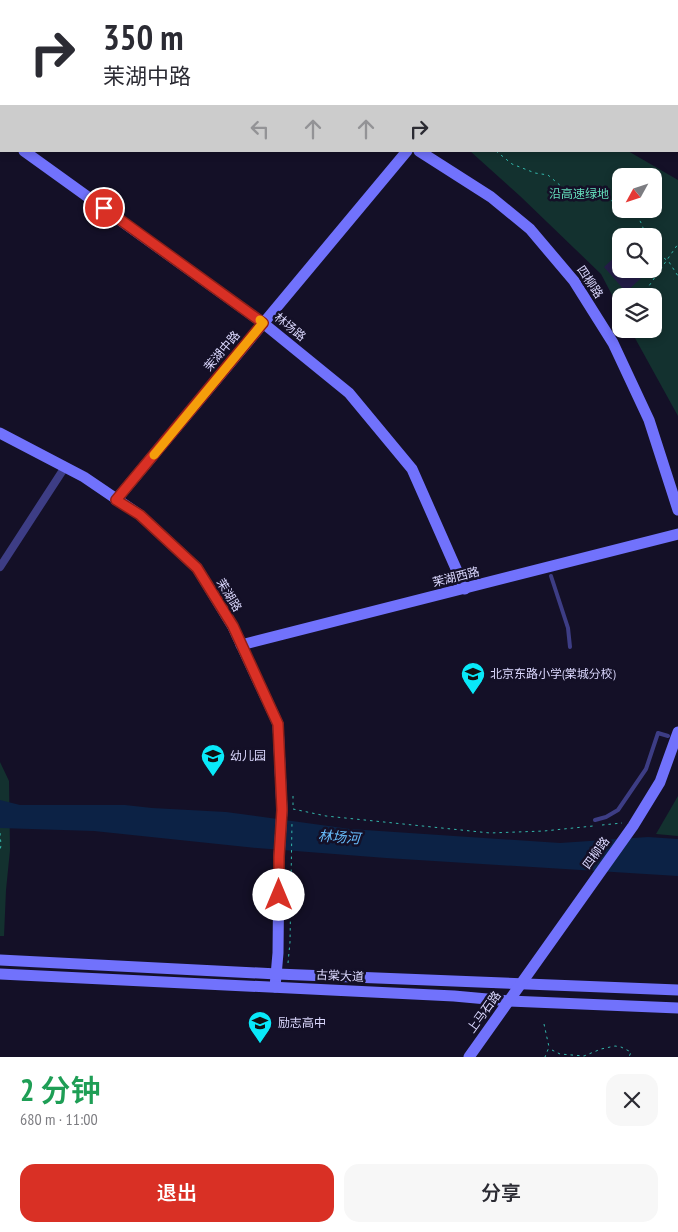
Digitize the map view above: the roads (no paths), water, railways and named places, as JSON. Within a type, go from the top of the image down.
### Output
[{"type":"street","name":"林场路","points":[[25,152],[263,323],[349,394],[412,469],[465,589]]},
{"type":"street","name":"茉湖中路","points":[[116,500],[406,152]]},
{"type":"street","name":"四柳路","points":[[421,152],[491,196],[530,229],[574,281],[613,343],[649,420],[678,510]]},
{"type":"street","name":"茉湖路","points":[[0,434],[65,467],[140,515],[197,568],[233,626],[278,724],[289,811],[279,857],[278,954],[275,987]]},
{"type":"street","points":[[0,567],[65,467]]},
{"type":"street","name":"茉湖西路","points":[[241,645],[678,534]]},
{"type":"street","name":"四柳路","points":[[522,982],[634,824],[660,782],[673,734]]},
{"type":"street","name":"古棠大道","points":[[0,960],[276,974],[522,982],[678,990]]},
{"type":"street","name":"古棠大道","points":[[0,974],[678,1008]]},
{"type":"street","name":"上马石路","points":[[469,1057],[522,982]]},
{"type":"lane","points":[[551,576],[568,628],[570,647]]},
{"type":"lane","points":[[596,820],[618,810],[646,769],[658,733],[673,734]]},
{"type":"water","name":"林场河","points":[[0,800],[20,805],[125,805],[226,812],[350,829],[560,843],[648,837],[678,839],[678,876],[386,858],[257,848],[94,831],[0,828]]},
{"type":"place","name":"北京东路小学(棠城分校)","points":[[473,695]]},
{"type":"place","name":"幼儿园","points":[[213,777]]},
{"type":"place","name":"励志高中","points":[[260,1044]]},
{"type":"park label","name":"沿高速绿地","points":[[579,194]]}]
